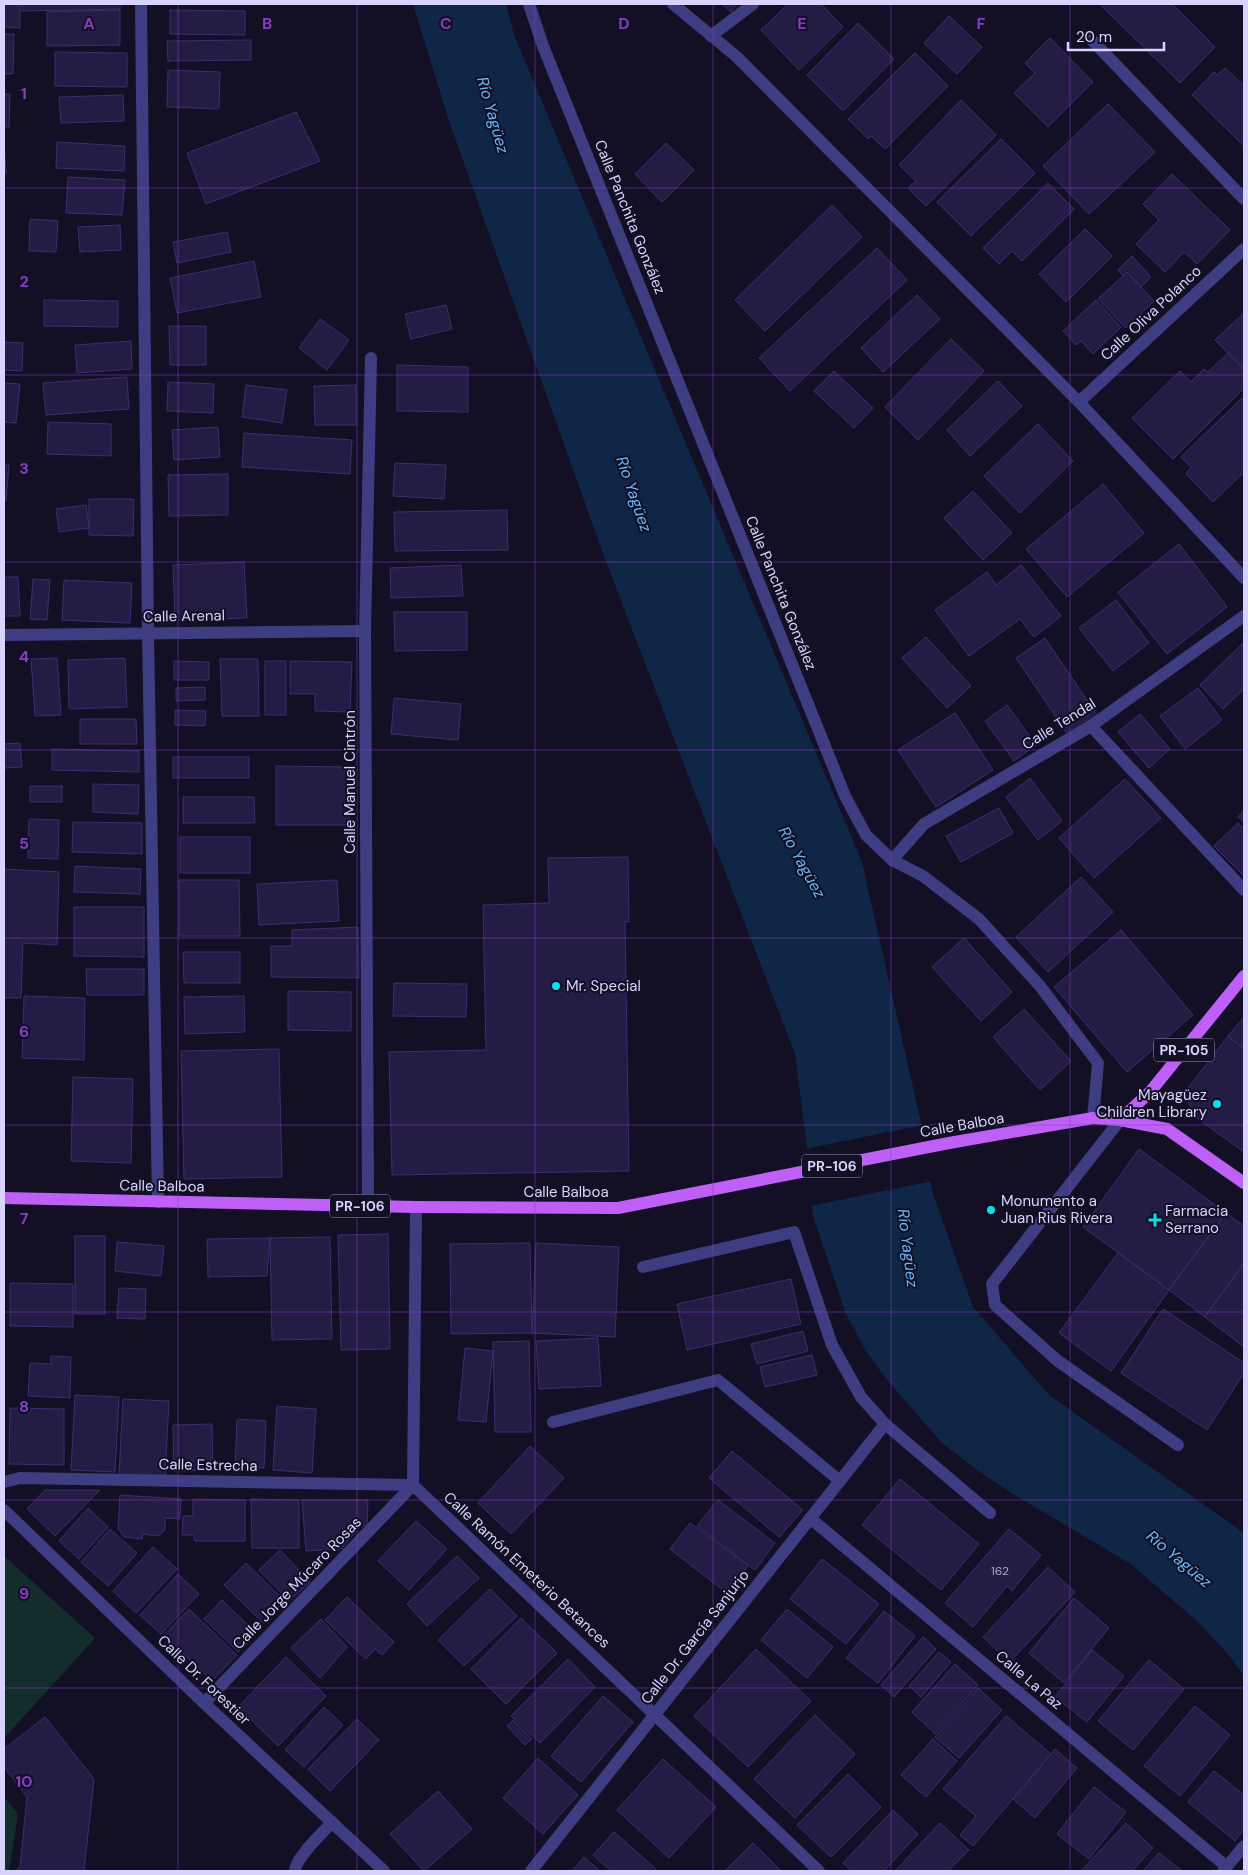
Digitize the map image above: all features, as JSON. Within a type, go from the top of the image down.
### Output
[{"type":"main road","name":"PR-105","points":[[1120,1120],[1150,1092],[1244,976]]},
{"type":"main road","name":"Calle Balboa","points":[[4,1198],[416,1207],[618,1208],[949,1143],[1093,1118],[1120,1120],[1167,1129],[1244,1183]]},
{"type":"street","points":[[141,4],[148,633],[158,1202]]},
{"type":"street","name":"Calle Panchita González","points":[[529,4],[547,55],[846,796],[866,835],[892,860],[923,876],[979,919],[1040,986],[1098,1063],[1093,1118]]},
{"type":"street","points":[[673,4],[737,58],[1079,402],[1244,578]]},
{"type":"street","points":[[711,36],[753,4]]},
{"type":"street","points":[[1091,38],[1244,199]]},
{"type":"street","name":"Calle Oliva Polanco","points":[[1079,402],[1244,249]]},
{"type":"street","name":"Calle Manuel Cintrón","points":[[368,1206],[365,631],[370,358]]},
{"type":"street","name":"Calle Tendal","points":[[892,860],[924,824],[1090,726],[1244,616]]},
{"type":"street","name":"Calle Arenal","points":[[4,635],[365,631]]},
{"type":"street","points":[[1090,726],[1244,890]]},
{"type":"street","points":[[1120,1120],[992,1284],[995,1305],[1058,1361],[1178,1445]]},
{"type":"street","points":[[413,1485],[416,1207]]},
{"type":"street","points":[[643,1267],[794,1232],[832,1345],[861,1397],[885,1424],[990,1513]]},
{"type":"street","points":[[553,1422],[718,1380],[840,1481]]},
{"type":"street","name":"Calle Dr. García Sanjurjo","points":[[531,1871],[885,1424]]},
{"type":"street","name":"Calle Estrecha","points":[[4,1482],[20,1478],[413,1485]]},
{"type":"street","name":"Calle Jorge Múcaro Rosas","points":[[204,1704],[413,1485]]},
{"type":"street","name":"Calle Ramón Emeterio Betances","points":[[413,1485],[655,1713],[819,1871]]},
{"type":"street","name":"Calle Dr. Forestier","points":[[4,1510],[204,1704],[384,1871]]},
{"type":"street","name":"Calle La Paz","points":[[810,1518],[1225,1869]]},
{"type":"street","points":[[295,1871],[295,1866],[332,1822]]},
{"type":"street","points":[[1225,1869],[1244,1846]]},
{"type":"green space","points":[[4,1556],[95,1638],[5,1737],[4,1735]]},
{"type":"green space","points":[[4,1797],[18,1814],[9,1871],[4,1871]]},
{"type":"water","name":"Río Yagüez","points":[[413,4],[506,4],[514,35],[862,862],[921,1123],[932,1191],[973,1307],[1049,1395],[1244,1533],[1244,1676],[1228,1654],[1198,1622],[1131,1564],[1018,1497],[980,1472],[942,1443],[884,1376],[866,1351],[846,1314],[813,1216],[807,1148],[795,1054],[602,551],[449,121]]},
{"type":"pier","points":[[923,1125],[933,1181],[810,1206],[805,1149]]},
{"type":"building","points":[[4,4],[20,4],[20,28],[4,27]]},
{"type":"building","points":[[22,4],[120,4],[120,9],[22,11]]},
{"type":"building","points":[[722,4],[737,4],[731,12]]},
{"type":"building","points":[[788,4],[821,4],[843,27],[799,70],[761,30]]},
{"type":"building","points":[[1100,4],[1172,4],[1215,47],[1180,83]]},
{"type":"building","points":[[120,10],[120,45],[47,46],[47,12]]},
{"type":"building","points":[[170,10],[245,11],[245,35],[170,34]]},
{"type":"building","points":[[949,16],[982,47],[957,74],[924,43]]},
{"type":"building","points":[[858,23],[894,59],[843,111],[807,75]]},
{"type":"building","points":[[4,34],[14,34],[13,74],[4,74]]},
{"type":"building","points":[[1050,38],[1093,82],[1048,127],[1014,93],[1035,73],[1025,63]]},
{"type":"building","points":[[251,40],[251,60],[168,61],[167,41]]},
{"type":"building","points":[[55,52],[127,53],[127,87],[55,86]]},
{"type":"building","points":[[915,53],[948,86],[885,149],[871,136],[868,139],[848,119]]},
{"type":"building","points":[[1225,68],[1244,86],[1244,146],[1192,95],[1214,72],[1217,75]]},
{"type":"building","points":[[168,70],[220,72],[219,109],[167,107]]},
{"type":"building","points":[[4,94],[10,94],[9,127],[4,127]]},
{"type":"building","points":[[123,95],[124,121],[61,123],[59,97]]},
{"type":"building","points":[[961,100],[996,135],[926,206],[908,188],[916,181],[899,165]]},
{"type":"building","points":[[1108,104],[1155,152],[1089,214],[1043,166]]},
{"type":"building","points":[[296,112],[320,161],[206,204],[187,153]]},
{"type":"building","points":[[1001,139],[1035,173],[971,236],[937,202]]},
{"type":"building","points":[[4,142],[6,173],[4,173]]},
{"type":"building","points":[[57,142],[125,146],[124,171],[56,168]]},
{"type":"building","points":[[666,143],[694,170],[662,202],[635,174]]},
{"type":"building","points":[[1172,174],[1230,230],[1197,264],[1184,252],[1165,272],[1136,244],[1159,220],[1143,204]]},
{"type":"building","points":[[68,177],[125,180],[122,215],[66,213]]},
{"type":"building","points":[[1048,183],[1074,209],[1022,261],[1012,251],[999,264],[983,248]]},
{"type":"building","points":[[832,205],[862,237],[765,331],[735,300]]},
{"type":"building","points":[[30,219],[58,221],[56,252],[29,251]]},
{"type":"building","points":[[120,225],[121,250],[80,252],[78,227]]},
{"type":"building","points":[[1085,229],[1112,256],[1066,302],[1039,274]]},
{"type":"building","points":[[227,232],[231,252],[177,263],[173,242]]},
{"type":"building","points":[[877,248],[907,280],[790,391],[759,358]]},
{"type":"building","points":[[1132,256],[1151,277],[1141,287],[1127,272],[1123,276],[1118,270]]},
{"type":"building","points":[[254,261],[261,297],[177,313],[170,278]]},
{"type":"building","points":[[1127,272],[1154,301],[1126,328],[1098,299]]},
{"type":"building","points":[[917,295],[940,319],[883,372],[861,348]]},
{"type":"building","points":[[44,300],[118,301],[118,327],[44,326]]},
{"type":"building","points":[[1096,300],[1121,327],[1093,354],[1081,341],[1076,345],[1063,331]]},
{"type":"building","points":[[446,305],[452,329],[411,339],[405,314]]},
{"type":"building","points":[[1244,313],[1244,369],[1215,340]]},
{"type":"building","points":[[320,319],[349,340],[327,370],[299,348]]},
{"type":"building","points":[[169,326],[206,326],[206,365],[170,365]]},
{"type":"building","points":[[951,339],[984,371],[918,440],[885,407]]},
{"type":"building","points":[[131,341],[132,369],[77,373],[75,345]]},
{"type":"building","points":[[4,342],[23,343],[22,371],[4,370]]},
{"type":"building","points":[[1228,353],[1244,369],[1244,388],[1173,459],[1132,418],[1180,371],[1191,382],[1204,369],[1208,372]]},
{"type":"building","points":[[397,365],[468,367],[468,412],[397,411]]},
{"type":"building","points":[[834,371],[873,408],[854,428],[814,391]]},
{"type":"building","points":[[127,377],[129,409],[46,415],[43,383]]},
{"type":"building","points":[[998,381],[1022,406],[970,456],[947,430]]},
{"type":"building","points":[[168,382],[214,384],[213,413],[167,411]]},
{"type":"building","points":[[4,383],[20,384],[16,423],[4,422]]},
{"type":"building","points":[[246,385],[287,390],[282,423],[242,417]]},
{"type":"building","points":[[356,385],[356,425],[315,425],[314,386]]},
{"type":"building","points":[[1242,398],[1244,401],[1244,472],[1213,502],[1186,474],[1191,467],[1181,457]]},
{"type":"building","points":[[48,422],[111,424],[111,456],[47,454]]},
{"type":"building","points":[[1038,424],[1073,461],[1020,513],[984,476]]},
{"type":"building","points":[[218,427],[220,457],[174,460],[172,430]]},
{"type":"building","points":[[244,433],[352,440],[350,474],[242,467]]},
{"type":"building","points":[[395,463],[446,465],[444,499],[393,496]]},
{"type":"building","points":[[4,465],[9,465],[6,501],[4,501]]},
{"type":"building","points":[[228,474],[228,515],[169,516],[168,475]]},
{"type":"building","points":[[1103,484],[1144,533],[1067,597],[1026,549]]},
{"type":"building","points":[[973,491],[1012,533],[983,560],[944,518]]},
{"type":"building","points":[[89,499],[134,499],[133,536],[89,535]]},
{"type":"building","points":[[86,505],[89,528],[59,532],[56,509]]},
{"type":"building","points":[[507,510],[508,550],[395,551],[394,512]]},
{"type":"building","points":[[1179,544],[1227,607],[1167,654],[1118,592]]},
{"type":"building","points":[[244,562],[247,618],[175,620],[173,565]]},
{"type":"building","points":[[461,565],[463,596],[391,598],[390,568]]},
{"type":"building","points":[[1021,565],[1061,616],[1034,637],[1020,619],[969,656],[935,610],[987,572],[996,585]]},
{"type":"building","points":[[4,577],[18,577],[20,616],[4,616]]},
{"type":"building","points":[[33,579],[50,580],[47,620],[30,619]]},
{"type":"building","points":[[64,580],[132,583],[130,623],[62,620]]},
{"type":"building","points":[[1116,600],[1149,643],[1113,671],[1079,628]]},
{"type":"building","points":[[394,612],[467,612],[467,650],[395,651]]},
{"type":"building","points":[[926,637],[971,686],[947,708],[902,658]]},
{"type":"building","points":[[1045,638],[1097,715],[1068,735],[1016,658]]},
{"type":"building","points":[[1244,642],[1244,689],[1223,709],[1200,685]]},
{"type":"building","points":[[57,658],[61,715],[35,716],[31,659]]},
{"type":"building","points":[[125,658],[127,707],[69,709],[68,660]]},
{"type":"building","points":[[220,659],[258,659],[259,716],[222,716]]},
{"type":"building","points":[[174,661],[209,662],[209,680],[174,680]]},
{"type":"building","points":[[265,661],[286,661],[286,715],[265,715]]},
{"type":"building","points":[[290,661],[352,662],[350,712],[315,711],[315,694],[290,694]]},
{"type":"building","points":[[205,687],[205,700],[176,701],[176,688]]},
{"type":"building","points":[[1198,688],[1222,720],[1185,749],[1160,716]]},
{"type":"building","points":[[394,698],[461,704],[458,740],[391,734]]},
{"type":"building","points":[[1007,705],[1036,745],[1014,761],[985,721]]},
{"type":"building","points":[[175,710],[206,711],[205,726],[175,725]]},
{"type":"building","points":[[955,713],[993,770],[936,807],[898,750]]},
{"type":"building","points":[[1140,714],[1170,749],[1149,768],[1118,732]]},
{"type":"building","points":[[80,719],[136,719],[137,744],[80,744]]},
{"type":"building","points":[[20,743],[22,767],[4,768],[4,744]]},
{"type":"building","points":[[52,749],[139,751],[139,772],[52,770]]},
{"type":"building","points":[[173,757],[249,757],[249,778],[173,778]]},
{"type":"building","points":[[276,766],[349,767],[349,825],[276,825]]},
{"type":"building","points":[[1030,778],[1062,821],[1038,840],[1006,797]]},
{"type":"building","points":[[1125,779],[1161,818],[1094,878],[1059,838]]},
{"type":"building","points":[[93,784],[139,785],[138,814],[93,812]]},
{"type":"building","points":[[30,786],[62,786],[62,802],[30,802]]},
{"type":"building","points":[[183,797],[254,797],[255,823],[183,823]]},
{"type":"building","points":[[999,808],[1013,833],[961,862],[946,836]]},
{"type":"building","points":[[1244,810],[1244,822],[1238,817]]},
{"type":"building","points":[[29,819],[59,820],[58,859],[28,858]]},
{"type":"building","points":[[73,822],[142,823],[142,854],[72,852]]},
{"type":"building","points":[[1238,823],[1244,829],[1244,876],[1214,846]]},
{"type":"building","points":[[180,837],[250,837],[250,873],[180,873]]},
{"type":"building","name":"Mr. Special","points":[[628,857],[629,922],[625,921],[629,1171],[392,1175],[389,1052],[486,1050],[483,905],[549,903],[548,858]]},
{"type":"building","points":[[75,866],[141,869],[140,894],[74,892]]},
{"type":"building","points":[[4,869],[59,872],[57,945],[23,943],[21,998],[4,998]]},
{"type":"building","points":[[1081,877],[1113,912],[1048,972],[1016,937]]},
{"type":"building","points":[[179,880],[239,880],[240,936],[179,936]]},
{"type":"building","points":[[337,880],[339,921],[259,925],[257,884]]},
{"type":"building","points":[[74,907],[144,907],[144,957],[74,956]]},
{"type":"building","points":[[358,927],[359,978],[271,977],[271,946],[292,946],[292,930]]},
{"type":"building","points":[[1121,930],[1193,1015],[1127,1072],[1054,987]]},
{"type":"building","points":[[964,938],[1012,992],[981,1021],[932,967]]},
{"type":"building","points":[[183,952],[240,952],[240,983],[184,983]]},
{"type":"building","points":[[86,969],[144,969],[144,995],[87,995]]},
{"type":"building","points":[[394,983],[467,984],[466,1017],[393,1016]]},
{"type":"building","points":[[288,991],[351,992],[351,1031],[288,1030]]},
{"type":"building","points":[[24,996],[85,998],[84,1060],[22,1058]]},
{"type":"building","points":[[244,996],[245,1032],[185,1034],[184,997]]},
{"type":"building","points":[[1024,1009],[1071,1061],[1040,1090],[993,1037]]},
{"type":"building","points":[[1244,1017],[1244,1049],[1228,1036]]},
{"type":"building","name":"Mayagüez Children Library","points":[[1228,1036],[1244,1049],[1244,1152],[1194,1116],[1185,1092]]},
{"type":"building","points":[[279,1049],[282,1177],[184,1179],[181,1051]]},
{"type":"building","points":[[73,1077],[133,1079],[131,1163],[71,1161]]},
{"type":"building","name":"Farmacia Serrano","points":[[1139,1149],[1226,1213],[1169,1290],[1083,1227]]},
{"type":"building","points":[[1226,1213],[1244,1226],[1244,1263],[1205,1317],[1169,1290]]},
{"type":"building","points":[[388,1234],[390,1349],[341,1350],[338,1235]]},
{"type":"building","points":[[75,1236],[105,1236],[105,1314],[75,1314]]},
{"type":"building","points":[[330,1237],[332,1339],[272,1340],[270,1238]]},
{"type":"building","points":[[270,1238],[267,1276],[208,1277],[207,1239]]},
{"type":"building","points":[[117,1242],[164,1246],[161,1276],[115,1271]]},
{"type":"building","points":[[530,1243],[532,1333],[451,1334],[450,1244]]},
{"type":"building","points":[[536,1243],[619,1247],[615,1337],[532,1333]]},
{"type":"building","points":[[1118,1253],[1169,1290],[1111,1371],[1059,1333]]},
{"type":"building","points":[[1244,1263],[1244,1347],[1205,1317]]},
{"type":"building","points":[[791,1279],[801,1324],[687,1350],[677,1304]]},
{"type":"building","points":[[10,1283],[73,1284],[73,1327],[10,1326]]},
{"type":"building","points":[[119,1288],[146,1289],[145,1319],[117,1318]]},
{"type":"building","points":[[1163,1309],[1244,1363],[1244,1373],[1207,1430],[1121,1373]]},
{"type":"building","points":[[803,1331],[808,1351],[757,1364],[751,1344]]},
{"type":"building","points":[[598,1338],[601,1386],[539,1389],[536,1341]]},
{"type":"building","points":[[529,1341],[531,1432],[495,1432],[493,1342]]},
{"type":"building","points":[[465,1348],[493,1351],[486,1422],[458,1420]]},
{"type":"building","points":[[812,1355],[817,1375],[765,1387],[760,1367]]},
{"type":"building","points":[[51,1356],[71,1357],[70,1398],[28,1396],[30,1363],[51,1364]]},
{"type":"building","points":[[75,1395],[119,1397],[115,1472],[71,1470]]},
{"type":"building","points":[[123,1399],[169,1401],[165,1477],[119,1475]]},
{"type":"building","points":[[277,1406],[316,1409],[312,1473],[273,1470]]},
{"type":"building","points":[[10,1408],[64,1409],[64,1465],[9,1464]]},
{"type":"building","points":[[237,1419],[266,1421],[264,1468],[235,1467]]},
{"type":"building","points":[[212,1424],[213,1470],[174,1471],[173,1425]]},
{"type":"building","points":[[530,1446],[564,1478],[511,1534],[478,1503]]},
{"type":"building","points":[[732,1451],[803,1510],[779,1537],[709,1478]]},
{"type":"building","points":[[900,1479],[979,1544],[941,1590],[862,1525]]},
{"type":"building","points":[[45,1490],[100,1490],[55,1536],[27,1509]]},
{"type":"building","points":[[120,1495],[181,1499],[180,1519],[165,1518],[165,1530],[158,1536],[143,1534],[142,1539],[124,1537],[118,1529]]},
{"type":"building","points":[[193,1499],[245,1500],[245,1541],[195,1541],[193,1535],[182,1535],[183,1516],[193,1516]]},
{"type":"building","points":[[251,1499],[299,1500],[299,1548],[252,1548]]},
{"type":"building","points":[[302,1500],[368,1500],[367,1526],[361,1526],[341,1549],[306,1551]]},
{"type":"building","points":[[718,1500],[775,1543],[755,1570],[697,1526]]},
{"type":"building","points":[[88,1508],[108,1527],[79,1559],[59,1541]]},
{"type":"building","points":[[416,1521],[447,1549],[409,1590],[378,1561]]},
{"type":"building","points":[[690,1523],[748,1566],[727,1593],[670,1549]]},
{"type":"building","points":[[110,1529],[137,1553],[108,1586],[81,1562]]},
{"type":"building","points":[[1009,1529],[1041,1555],[1012,1591],[1007,1586],[973,1627],[945,1603]]},
{"type":"building","points":[[153,1547],[177,1569],[136,1613],[113,1591]]},
{"type":"building","points":[[280,1550],[310,1582],[289,1601],[259,1570]]},
{"type":"building","points":[[457,1556],[479,1578],[427,1626],[407,1604]]},
{"type":"building","points":[[822,1559],[879,1604],[846,1644],[790,1599]]},
{"type":"building","points":[[246,1563],[285,1601],[263,1623],[224,1585]]},
{"type":"building","points":[[1048,1567],[1075,1592],[1010,1662],[983,1637]]},
{"type":"building","points":[[178,1574],[199,1594],[161,1634],[140,1615]]},
{"type":"building","points":[[490,1589],[517,1616],[464,1666],[438,1640]]},
{"type":"building","points":[[347,1597],[394,1642],[382,1655],[375,1649],[366,1659],[325,1620]]},
{"type":"building","points":[[1074,1598],[1109,1628],[1064,1683],[1029,1653]]},
{"type":"building","points":[[222,1600],[256,1633],[238,1652],[204,1619]]},
{"type":"building","points":[[189,1609],[237,1655],[212,1681],[164,1635]]},
{"type":"building","points":[[787,1609],[833,1647],[807,1678],[761,1640]]},
{"type":"building","points":[[884,1611],[915,1636],[878,1683],[846,1658]]},
{"type":"building","points":[[521,1618],[557,1653],[506,1704],[471,1669]]},
{"type":"building","points":[[321,1619],[347,1647],[320,1678],[291,1648]]},
{"type":"building","points":[[923,1637],[936,1649],[894,1697],[881,1685]]},
{"type":"building","points":[[756,1649],[811,1701],[748,1767],[694,1716]]},
{"type":"building","points":[[1092,1650],[1124,1676],[1087,1722],[1055,1697]]},
{"type":"building","points":[[939,1652],[951,1662],[921,1697],[909,1686]]},
{"type":"building","points":[[286,1657],[326,1696],[278,1746],[238,1707]]},
{"type":"building","points":[[568,1659],[595,1687],[540,1743],[511,1716]]},
{"type":"building","points":[[1149,1660],[1184,1689],[1133,1750],[1098,1721]]},
{"type":"building","points":[[955,1664],[978,1685],[935,1734],[912,1712]]},
{"type":"building","points":[[978,1688],[1002,1710],[959,1758],[935,1737]]},
{"type":"building","points":[[603,1696],[633,1722],[581,1782],[551,1756]]},
{"type":"building","points":[[1195,1706],[1230,1735],[1180,1796],[1144,1766]]},
{"type":"building","points":[[324,1707],[343,1725],[304,1767],[285,1750]]},
{"type":"building","points":[[815,1715],[855,1754],[795,1818],[754,1779]]},
{"type":"building","points":[[1006,1716],[1051,1754],[973,1846],[960,1835],[976,1816],[943,1789]]},
{"type":"building","points":[[45,1717],[94,1779],[84,1871],[15,1871],[20,1867],[27,1797],[4,1767],[4,1749]]},
{"type":"building","points":[[357,1719],[379,1740],[330,1791],[308,1769]]},
{"type":"building","points":[[513,1720],[532,1739],[525,1745],[507,1726]]},
{"type":"building","points":[[933,1739],[957,1761],[926,1797],[901,1775]]},
{"type":"building","points":[[1055,1749],[1077,1768],[1035,1818],[1013,1799]]},
{"type":"building","points":[[538,1758],[578,1795],[543,1834],[503,1798]]},
{"type":"building","points":[[663,1759],[716,1807],[669,1858],[617,1810]]},
{"type":"building","points":[[1214,1771],[1244,1795],[1244,1829],[1235,1841],[1188,1802]]},
{"type":"building","points":[[848,1774],[881,1807],[831,1857],[797,1825]]},
{"type":"building","points":[[1094,1787],[1126,1812],[1089,1859],[1057,1834]]},
{"type":"building","points":[[438,1791],[472,1829],[424,1871],[390,1834]]},
{"type":"building","points":[[893,1810],[918,1834],[884,1871],[852,1871],[843,1863]]},
{"type":"building","points":[[940,1823],[969,1850],[948,1871],[895,1871]]},
{"type":"building","points":[[1126,1823],[1153,1848],[1132,1871],[1081,1871]]},
{"type":"building","points":[[614,1832],[656,1869],[654,1871],[611,1871],[593,1855]]},
{"type":"building","points":[[753,1843],[781,1871],[725,1871]]},
{"type":"building","points":[[1159,1853],[1182,1871],[1143,1871]]},
{"type":"building","points":[[584,1857],[600,1871],[572,1871]]},
{"type":"place","name":"Mr. Special","points":[[556,986]]},
{"type":"place","name":"Mayagüez Children Library","points":[[1217,1104]]},
{"type":"place","name":"Monumento a Juan Rius Rivera","points":[[991,1210]]},
{"type":"place","name":"Farmacia Serrano","points":[[1155,1220]]}]
